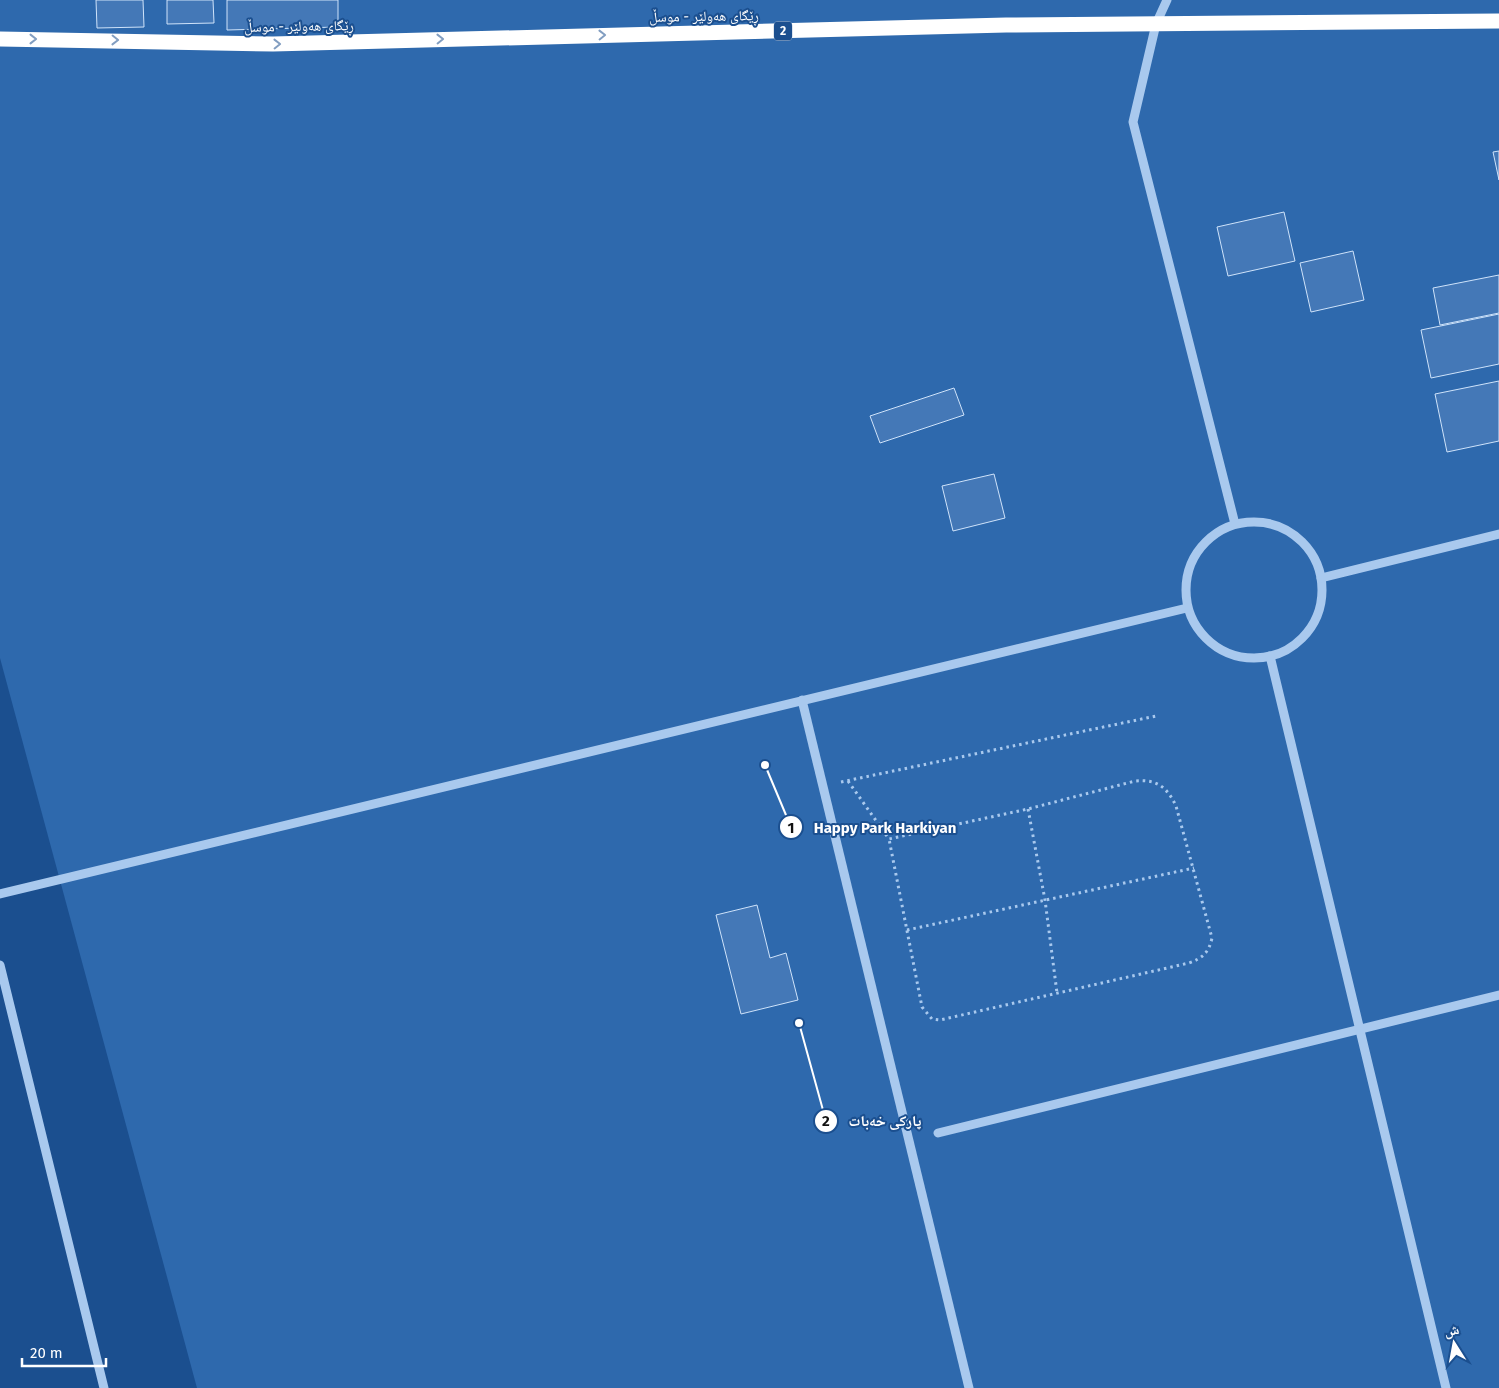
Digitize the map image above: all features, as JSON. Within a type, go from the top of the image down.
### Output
[{"type":"highway","name":"ڕێگای هەولێر - موسڵ","points":[[0,39],[273,44],[1006,25],[1499,21]]},
{"type":"lane","points":[[1167,0],[1156,24],[1133,122],[1235,524]]},
{"type":"lane","points":[[1263,522],[1290,532],[1311,551],[1321,578],[1321,604],[1312,627],[1294,646],[1270,656],[1244,658],[1218,649],[1199,632],[1187,608],[1185,581],[1194,556],[1211,536],[1235,524],[1263,522]]},
{"type":"lane","points":[[1321,578],[1499,534]]},
{"type":"lane","points":[[0,894],[1187,608]]},
{"type":"lane","points":[[1270,656],[1446,1388]]},
{"type":"lane","points":[[802,700],[969,1388]]},
{"type":"lane","points":[[0,965],[104,1388]]},
{"type":"lane","points":[[938,1133],[1360,1028],[1499,996]]},
{"type":"path","points":[[823,786],[1156,716]]},
{"type":"path","points":[[848,781],[889,839],[922,1007],[932,1018],[940,1020],[1200,959],[1207,952],[1212,938],[1176,806],[1170,792],[1159,783],[1147,780],[1135,781],[1028,808],[889,839]]},
{"type":"path","points":[[1028,808],[1045,900],[1057,993]]},
{"type":"path","points":[[906,930],[1194,868]]},
{"type":"shaded area","points":[[0,0],[1499,0],[1499,1388],[197,1388],[0,658]]},
{"type":"building","points":[[96,0],[143,0],[144,27],[97,28]]},
{"type":"building","points":[[167,0],[213,0],[214,23],[167,24]]},
{"type":"building","points":[[227,0],[338,0],[338,27],[227,30]]},
{"type":"building","points":[[1499,151],[1499,180],[1493,152]]},
{"type":"building","points":[[1284,212],[1295,261],[1228,276],[1217,227]]},
{"type":"building","points":[[1353,251],[1364,300],[1311,312],[1300,263]]},
{"type":"building","points":[[1499,275],[1499,313],[1440,325],[1433,288]]},
{"type":"building","points":[[1499,314],[1499,364],[1431,378],[1421,330]]},
{"type":"building","points":[[1499,381],[1499,441],[1447,452],[1435,394]]},
{"type":"building","points":[[954,388],[964,415],[880,443],[870,416]]},
{"type":"building","points":[[994,474],[1005,518],[953,531],[942,486]]},
{"type":"building","points":[[757,905],[770,958],[786,953],[798,1000],[741,1014],[716,915]]},
{"type":"place","name":"Happy Park Harkiyan","points":[[765,765]]},
{"type":"place","name":"پارکی خەبات","points":[[799,1023]]}]
